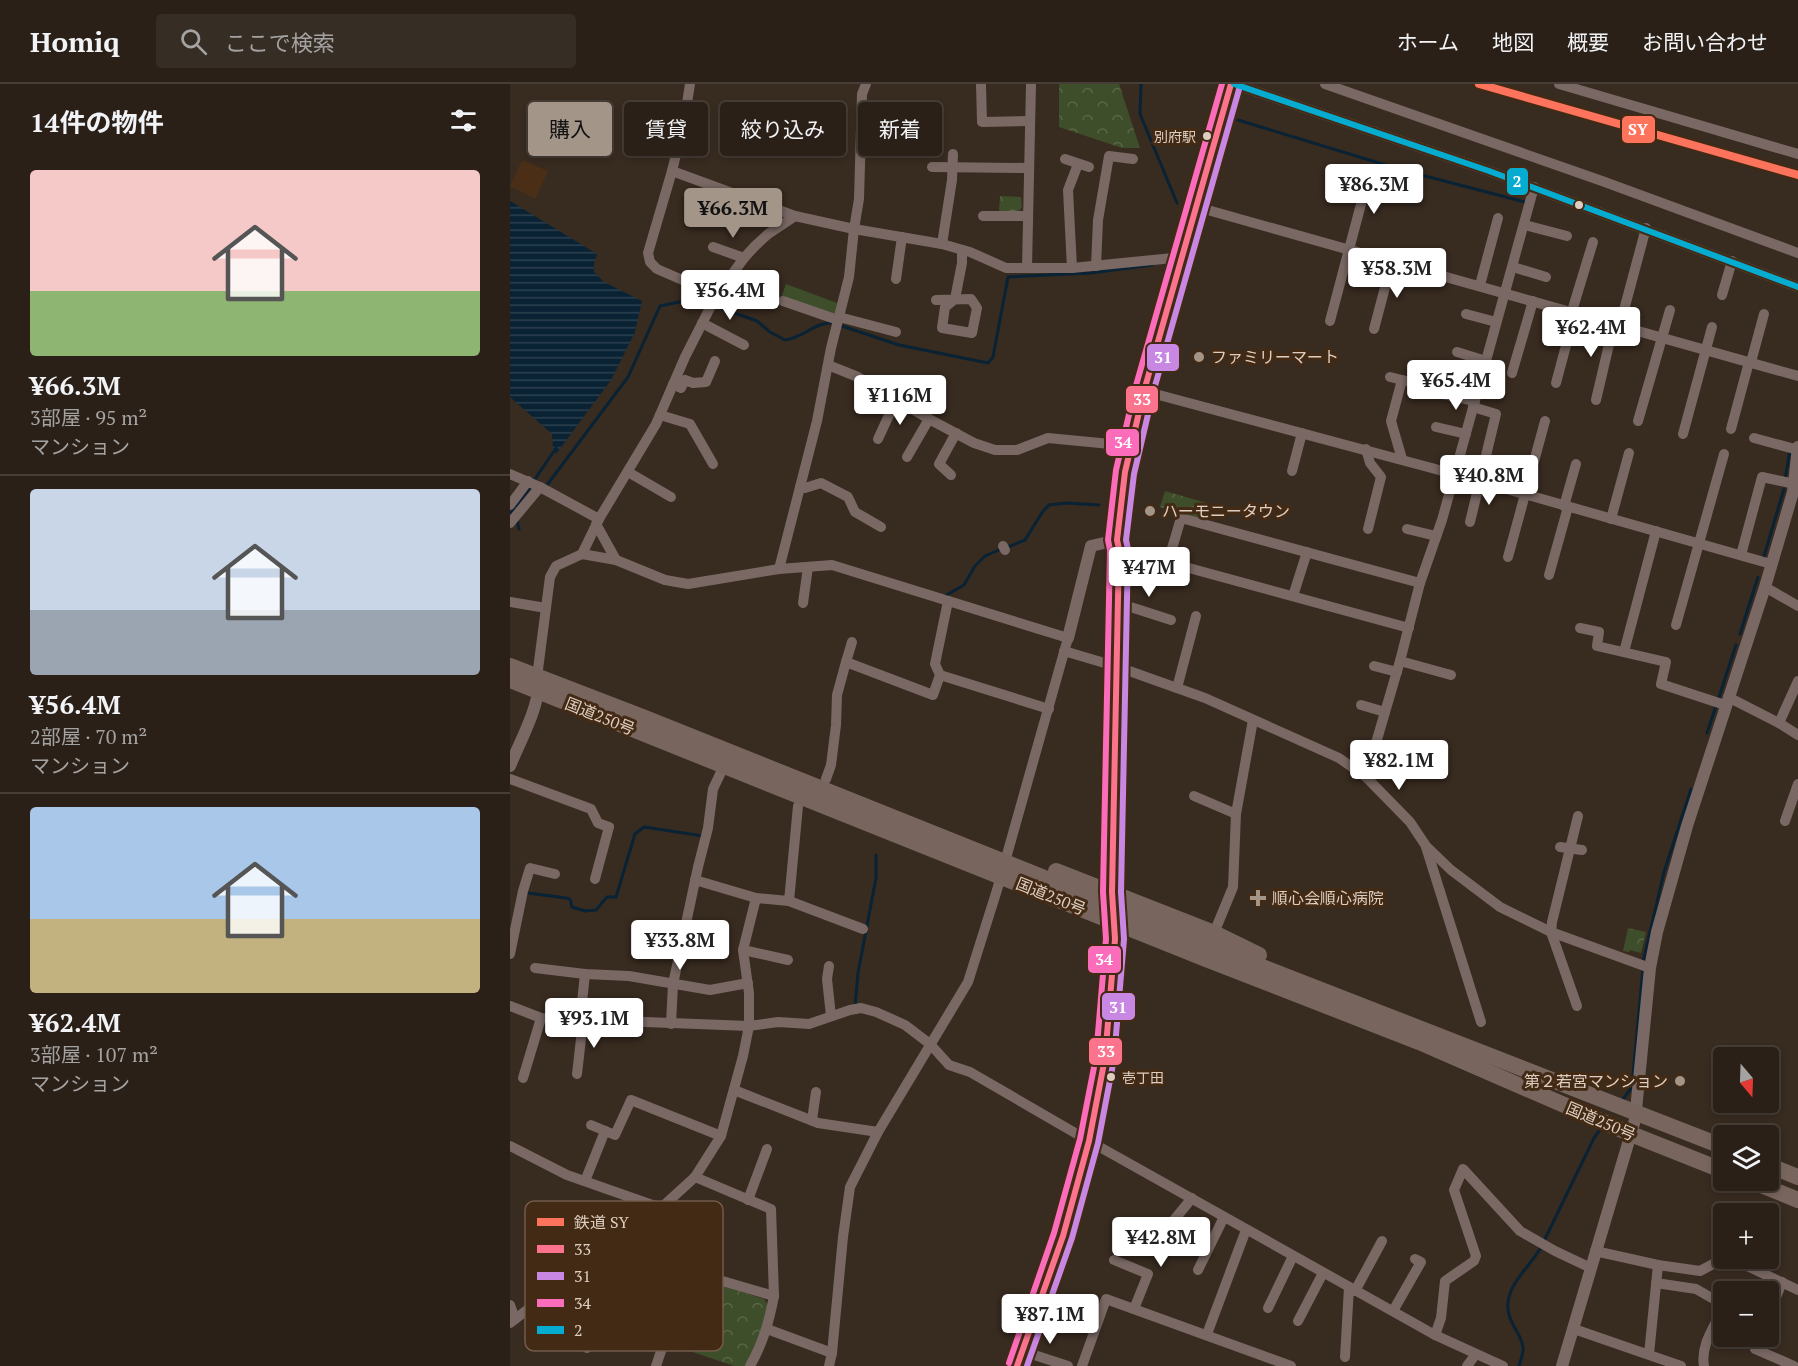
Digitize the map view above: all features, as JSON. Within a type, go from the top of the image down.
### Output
[{"type":"highway","name":"国道250号","points":[[510,666],[538,685],[883,821],[1121,908],[1210,946],[1419,1042],[1631,1134],[1713,1166]]},
{"type":"highway","name":"国道250号","points":[[510,680],[538,685],[645,717],[883,821]]},
{"type":"highway","points":[[645,717],[756,752],[1112,892],[1210,946]]},
{"type":"highway","name":"国道250号","points":[[1210,946],[1713,1143]]},
{"type":"highway","points":[[1779,1169],[1798,1177]]},
{"type":"highway","points":[[1775,1191],[1794,1199]]},
{"type":"main road","points":[[1017,1366],[1063,1236],[1089,1141],[1110,1018],[1115,939],[1112,892],[1118,667],[1118,545],[1125,471],[1144,391],[1232,84]]},
{"type":"street","points":[[690,84],[684,122],[672,171],[648,253],[650,262],[657,269],[715,298]]},
{"type":"street","points":[[779,569],[849,277],[859,199],[862,94],[866,84]]},
{"type":"street","points":[[981,84],[981,122],[1030,121]]},
{"type":"street","points":[[1027,268],[1031,84]]},
{"type":"street","points":[[1232,84],[1534,187],[1798,287]]},
{"type":"street","points":[[1325,84],[1602,181],[1798,253]]},
{"type":"street","points":[[1559,84],[1798,154]]},
{"type":"street","points":[[942,244],[953,154]]},
{"type":"street","points":[[1096,266],[1098,220],[1109,156],[1133,159]]},
{"type":"street","points":[[1065,159],[1089,167]]},
{"type":"street","points":[[1072,268],[1068,190],[1078,164]]},
{"type":"street","points":[[932,167],[1028,168]]},
{"type":"street","points":[[672,171],[795,216],[942,244],[1006,268],[1027,268],[1050,272],[1183,257]]},
{"type":"street","points":[[1330,321],[1351,250],[1361,187],[1369,174]]},
{"type":"street","points":[[1366,777],[1420,583],[1466,434],[1534,187]]},
{"type":"street","points":[[1197,207],[1798,376]]},
{"type":"street","points":[[582,554],[598,521],[660,415],[715,298],[744,258],[768,234],[795,216]]},
{"type":"street","points":[[983,216],[1028,216]]},
{"type":"street","points":[[1480,285],[1498,218]]},
{"type":"street","points":[[1525,225],[1567,236]]},
{"type":"street","points":[[1596,400],[1646,228]]},
{"type":"street","points":[[896,279],[903,268],[902,237]]},
{"type":"street","points":[[1556,383],[1593,242]]},
{"type":"street","points":[[713,247],[744,258]]},
{"type":"street","points":[[936,300],[955,299],[962,263],[962,250]]},
{"type":"street","points":[[1576,260],[1587,262]]},
{"type":"street","points":[[1372,323],[1392,261]]},
{"type":"street","points":[[1722,295],[1732,261]]},
{"type":"street","points":[[1513,267],[1546,277]]},
{"type":"street","points":[[783,301],[837,322],[896,332]]},
{"type":"street","points":[[1512,373],[1522,359],[1533,301]]},
{"type":"street","points":[[1638,421],[1641,392],[1670,310]]},
{"type":"street","points":[[1466,314],[1496,322]]},
{"type":"street","points":[[1736,424],[1764,314]]},
{"type":"street","points":[[702,323],[744,345]]},
{"type":"street","points":[[1683,434],[1712,327]]},
{"type":"street","points":[[1457,352],[1486,361]]},
{"type":"street","points":[[674,384],[681,388],[685,380],[693,383],[706,382],[715,361]]},
{"type":"street","points":[[828,365],[858,377],[974,443],[995,450],[1017,450],[1048,438],[1131,446]]},
{"type":"street","points":[[1602,374],[1614,377]]},
{"type":"street","points":[[1390,377],[1408,382],[1391,421],[1402,459]]},
{"type":"street","points":[[1144,391],[1366,449],[1771,564]]},
{"type":"street","points":[[1443,394],[1496,414],[1470,522]]},
{"type":"street","points":[[878,439],[897,400]]},
{"type":"street","points":[[1679,400],[1692,403]]},
{"type":"street","points":[[660,415],[690,424],[713,464]]},
{"type":"street","points":[[907,457],[929,419]]},
{"type":"street","points":[[1436,427],[1466,434]]},
{"type":"street","points":[[1508,557],[1546,429]]},
{"type":"street","points":[[951,475],[939,464],[956,433]]},
{"type":"street","points":[[1292,471],[1302,433]]},
{"type":"street","points":[[1562,1366],[1636,1112],[1650,968],[1666,897],[1795,490],[1798,449],[1754,438]]},
{"type":"street","points":[[1366,449],[1370,463],[1381,477],[1368,510],[1368,529]]},
{"type":"street","points":[[1676,625],[1687,604],[1699,543],[1724,454]]},
{"type":"street","points":[[1611,519],[1624,459]]},
{"type":"street","points":[[1550,575],[1576,464]]},
{"type":"street","points":[[628,472],[671,497]]},
{"type":"street","points":[[510,474],[540,487],[598,521],[616,560]]},
{"type":"street","points":[[1741,555],[1762,477],[1795,490]]},
{"type":"street","points":[[510,505],[528,482]]},
{"type":"street","points":[[800,487],[805,488],[821,483],[848,497],[855,512],[881,527]]},
{"type":"street","points":[[510,523],[540,487]]},
{"type":"street","points":[[1168,562],[1181,518],[1420,583]]},
{"type":"street","points":[[1407,529],[1436,536]]},
{"type":"street","points":[[1624,652],[1656,531]]},
{"type":"street","points":[[828,1366],[832,1353],[850,1187],[878,1132],[968,982],[1048,709],[1091,546],[1118,545],[1168,562],[1409,628]]},
{"type":"street","points":[[1293,596],[1307,552]]},
{"type":"street","points":[[510,766],[528,723],[538,685],[550,577],[556,566],[582,554],[616,560],[665,580],[688,584],[779,569],[837,563],[948,601],[1068,638]]},
{"type":"street","points":[[803,603],[808,567]]},
{"type":"street","points":[[1765,587],[1798,606]]},
{"type":"street","points":[[846,663],[933,695],[940,675],[935,664],[948,601]]},
{"type":"street","points":[[510,602],[546,608]]},
{"type":"street","points":[[1119,603],[1171,620]]},
{"type":"street","points":[[1177,688],[1196,615]]},
{"type":"street","points":[[1581,628],[1599,632],[1597,646],[1666,662]]},
{"type":"street","points":[[826,779],[831,765],[835,735],[837,695],[852,642]]},
{"type":"street","points":[[1064,651],[1177,688],[1339,758],[1366,777],[1410,822],[1426,846],[1451,870],[1500,907],[1551,932],[1650,968]]},
{"type":"street","points":[[1669,651],[1661,684],[1727,701],[1779,723],[1798,735]]},
{"type":"street","points":[[1400,661],[1451,675]]},
{"type":"street","points":[[1374,666],[1397,672]]},
{"type":"street","points":[[940,675],[1048,709]]},
{"type":"street","points":[[1779,723],[1798,681]]},
{"type":"street","points":[[1361,705],[1385,712]]},
{"type":"street","points":[[1210,946],[1233,887],[1236,814],[1253,720]]},
{"type":"street","points":[[671,1024],[673,984],[708,828],[713,789],[722,770]]},
{"type":"street","points":[[510,779],[563,792],[591,809],[598,823],[609,827],[594,879]]},
{"type":"street","points":[[1785,821],[1798,784]]},
{"type":"street","points":[[1194,796],[1236,814]]},
{"type":"street","points":[[789,901],[798,806]]},
{"type":"street","points":[[1577,1006],[1551,932],[1565,848],[1578,816]]},
{"type":"street","points":[[1426,846],[1481,1022]]},
{"type":"street","points":[[1565,848],[1582,850]]},
{"type":"street","points":[[589,850],[601,854]]},
{"type":"street","points":[[510,954],[530,868],[555,874]]},
{"type":"street","points":[[695,880],[756,898],[789,901],[863,929]]},
{"type":"street","points":[[669,1201],[695,1177],[721,1136],[749,1026],[748,983],[743,950],[756,898]]},
{"type":"street","points":[[743,950],[788,960]]},
{"type":"street","points":[[829,966],[822,980],[831,1016]]},
{"type":"street","points":[[535,968],[585,974],[613,974],[710,990],[748,983]]},
{"type":"street","points":[[577,1074],[585,974]]},
{"type":"street","points":[[510,1006],[541,1018],[749,1026],[778,1022],[808,1024],[861,1008],[876,1012],[905,1025],[930,1044],[948,1065],[970,1072],[1435,1335],[1503,1366]]},
{"type":"street","points":[[523,1078],[541,1018]]},
{"type":"street","points":[[528,1063],[539,1067]]},
{"type":"street","points":[[734,1090],[818,1123],[878,1132]]},
{"type":"street","points":[[812,1120],[816,1092]]},
{"type":"street","points":[[591,1125],[615,1135],[631,1100],[721,1136]]},
{"type":"street","points":[[585,1181],[605,1131]]},
{"type":"street","points":[[511,1149],[567,1174],[641,1201]]},
{"type":"street","points":[[748,1200],[767,1149]]},
{"type":"street","points":[[1435,1335],[1442,1318],[1445,1281],[1474,1261],[1476,1256],[1454,1190],[1463,1169],[1520,1231],[1591,1268]]},
{"type":"street","points":[[695,1177],[771,1209],[774,1296],[768,1329],[750,1366]]},
{"type":"street","points":[[1156,1242],[1192,1198]]},
{"type":"street","points":[[1198,1270],[1224,1216]]},
{"type":"street","points":[[1207,1334],[1246,1230]]},
{"type":"street","points":[[1345,1357],[1352,1289],[1382,1241]]},
{"type":"street","points":[[1595,1251],[1658,1265],[1700,1271],[1715,1263],[1743,1264],[1798,1290]]},
{"type":"street","points":[[1268,1308],[1293,1256]]},
{"type":"street","points":[[1393,1311],[1421,1263],[1415,1259]]},
{"type":"street","points":[[1114,1260],[1130,1260],[1148,1274],[1134,1309]]},
{"type":"street","points":[[1649,1354],[1658,1265]]},
{"type":"street","points":[[1298,1321],[1323,1273]]},
{"type":"street","points":[[723,1281],[774,1296]]},
{"type":"street","points":[[1779,1290],[1782,1282]]},
{"type":"street","points":[[1656,1283],[1696,1289],[1713,1299]]},
{"type":"street","points":[[1082,1366],[1106,1299],[1291,1366]]},
{"type":"street","points":[[510,1305],[513,1321],[525,1312]]},
{"type":"street","points":[[1704,1366],[1702,1355],[1704,1345],[1713,1327]]},
{"type":"street","points":[[768,1329],[832,1353]]},
{"type":"street","points":[[1574,1329],[1681,1366]]},
{"type":"street","points":[[1756,1347],[1755,1349],[1795,1366]]},
{"type":"street","points":[[656,1366],[661,1351]]},
{"type":"street","points":[[1022,1351],[1068,1366]]},
{"type":"street","points":[[1467,1366],[1476,1354]]},
{"type":"street","points":[[1258,1366],[1262,1355]]},
{"type":"shaded area","points":[[522,160],[548,171],[535,199],[510,186]]},
{"type":"green space","points":[[1059,84],[1119,84],[1140,148],[1122,148],[1059,127]]},
{"type":"green space","points":[[1000,196],[1021,197],[1022,207],[1017,213],[999,212]]},
{"type":"green space","points":[[786,284],[837,303],[836,313],[831,315],[781,298]]},
{"type":"green space","points":[[1165,491],[1210,504],[1205,521],[1160,507]]},
{"type":"green space","points":[[1628,928],[1646,932],[1641,953],[1623,951]]},
{"type":"green space","points":[[723,1286],[764,1299],[769,1307],[761,1338],[745,1366],[734,1366],[690,1351],[723,1351]]},
{"type":"water","points":[[510,201],[597,254],[594,272],[604,282],[642,301],[635,332],[611,380],[556,454],[552,434],[510,397]]},
{"type":"waterway","points":[[1141,84],[1140,114],[1177,203]]},
{"type":"waterway","points":[[1238,120],[1402,170],[1525,202]]},
{"type":"waterway","points":[[839,325],[899,345],[988,363],[993,357],[1008,277],[1091,273],[1152,265]]},
{"type":"waterway","points":[[547,485],[628,377],[660,306],[698,298],[706,300]]},
{"type":"waterway","points":[[720,308],[757,321],[770,332],[785,340],[820,325],[832,323]]},
{"type":"waterway","points":[[535,479],[556,448]]},
{"type":"waterway","points":[[1785,479],[1790,451]]},
{"type":"waterway","points":[[510,514],[531,486]]},
{"type":"waterway","points":[[1764,556],[1784,489]]},
{"type":"waterway","points":[[1008,547],[1025,540],[1049,505],[1066,503],[1099,505]]},
{"type":"waterway","points":[[517,520],[519,529]]},
{"type":"waterway","points":[[945,596],[964,585],[975,566],[985,556],[1001,549]]},
{"type":"waterway","points":[[1740,634],[1758,577]]},
{"type":"waterway","points":[[1718,700],[1736,645]]},
{"type":"waterway","points":[[1707,733],[1716,706]]},
{"type":"waterway","points":[[1643,962],[1664,872],[1691,789]]},
{"type":"waterway","points":[[528,893],[566,898],[570,899],[572,907],[585,911],[596,910],[607,897],[616,897],[635,834],[644,827],[703,836]]},
{"type":"waterway","points":[[855,1007],[858,973],[876,878],[876,855]]},
{"type":"waterway","points":[[1621,1102],[1632,1087],[1643,969]]},
{"type":"waterway","points":[[1544,1241],[1594,1138],[1602,1127]]},
{"type":"waterway","points":[[1519,1366],[1523,1348],[1509,1316],[1508,1303],[1517,1281],[1541,1247]]},
{"type":"rail line","name":"SY","points":[[1479,84],[1798,175]]},
{"type":"transit line","name":"34","points":[[1009,1363],[1054,1233],[1080,1139],[1096,1057],[1106,939],[1103,892],[1110,550],[1108,540],[1116,470],[1135,389],[1222,84]]},
{"type":"transit line","name":"33","points":[[1017,1366],[1063,1236],[1089,1141],[1105,1058],[1115,939],[1112,892],[1119,549],[1117,540],[1125,472],[1144,391],[1231,84]]},
{"type":"transit line","name":"2","points":[[1234,84],[1489,171],[1798,287]]},
{"type":"transit line","name":"31","points":[[1027,1366],[1072,1238],[1098,1143],[1114,1059],[1124,939],[1121,892],[1128,549],[1126,540],[1134,474],[1153,393],[1240,86]]},
{"type":"place","name":"別府駅","points":[[1207,136]]},
{"type":"place","name":"ファミリーマート","points":[[1199,357]]},
{"type":"place","name":"ハーモニータウン","points":[[1150,511]]},
{"type":"place","name":"順心会順心病院","points":[[1258,898]]},
{"type":"place","name":"壱丁田","points":[[1111,1077]]},
{"type":"place","name":"第２若宮マンション","points":[[1680,1081]]}]
